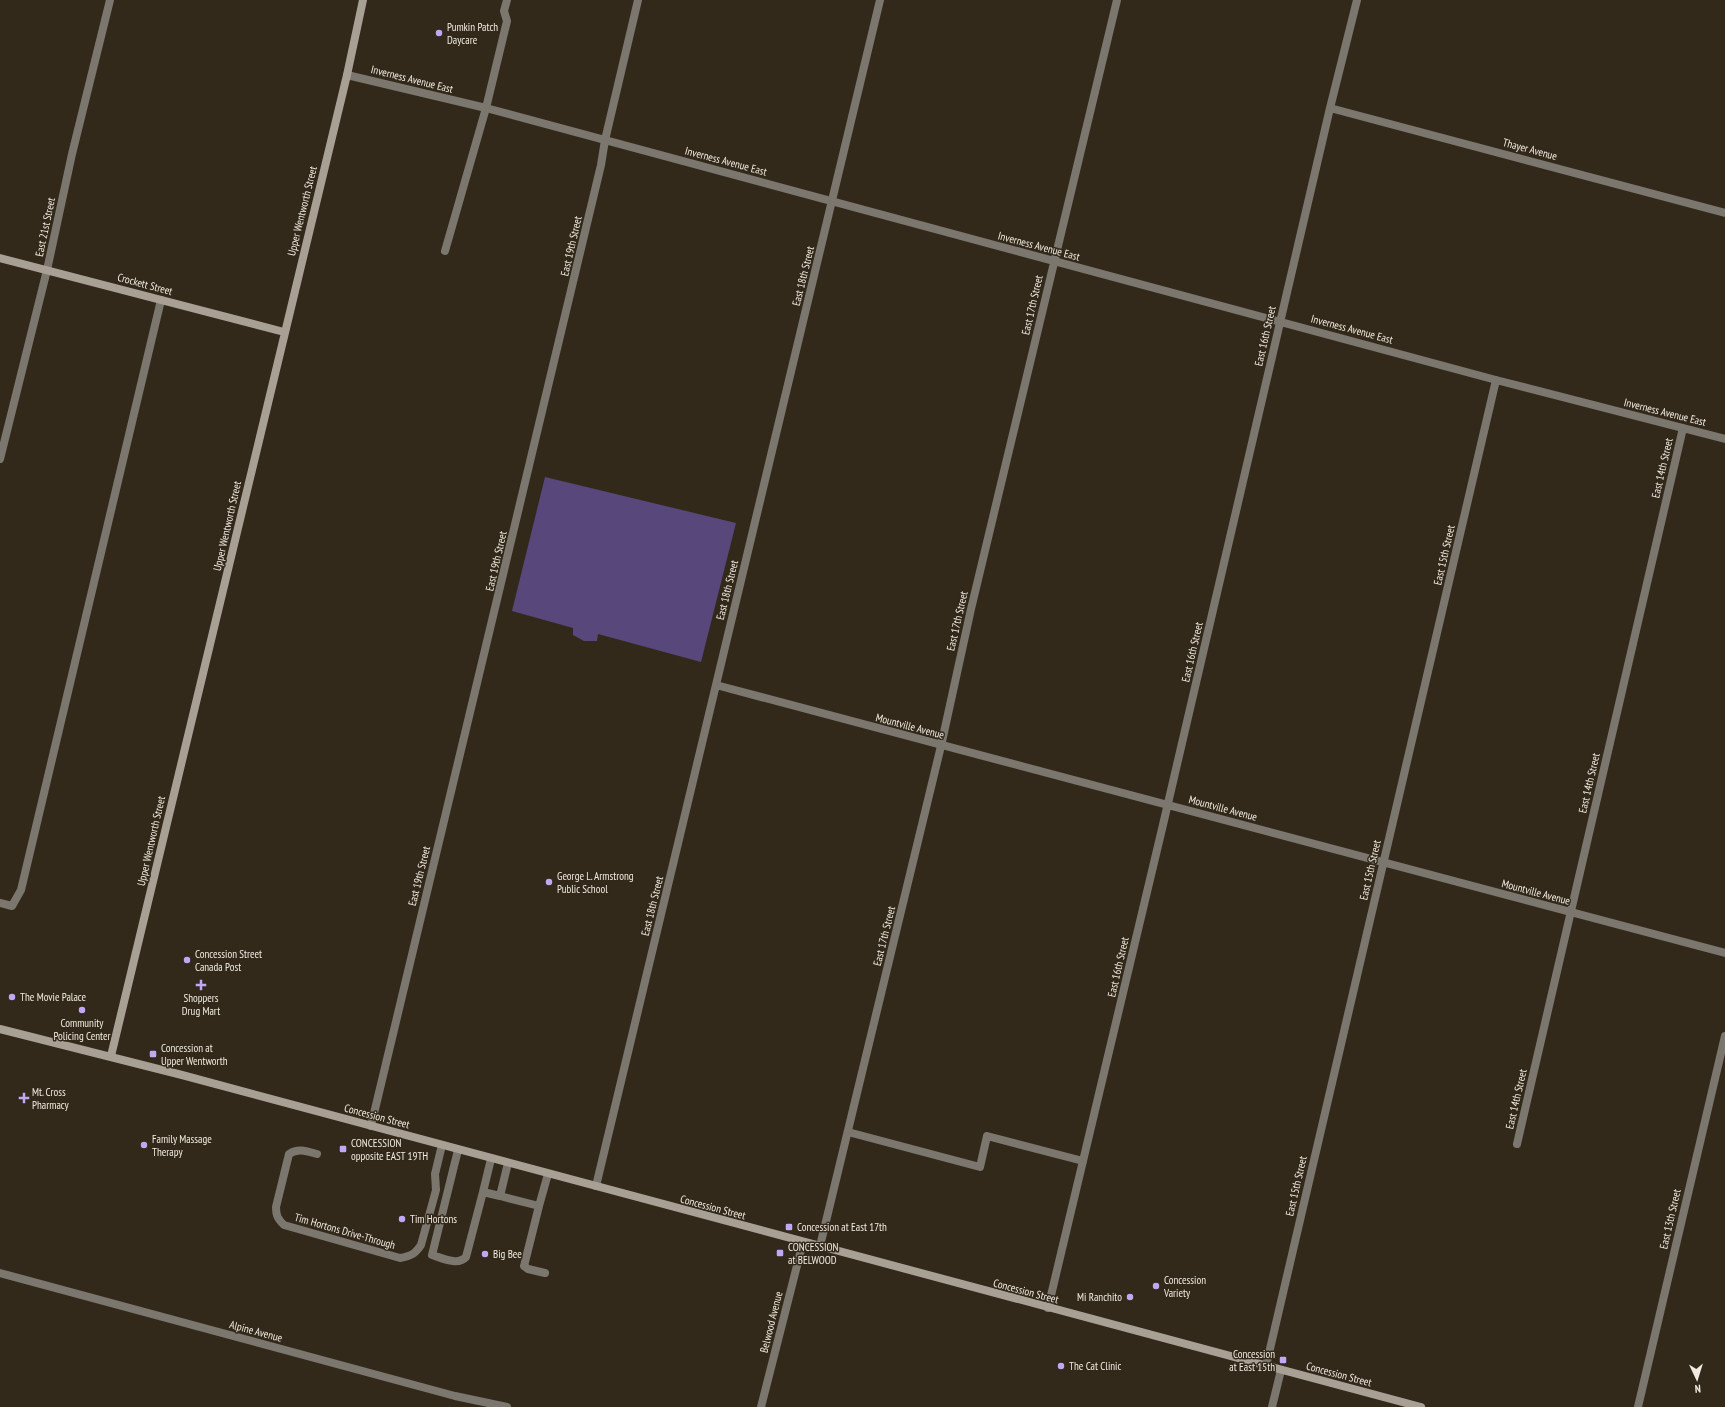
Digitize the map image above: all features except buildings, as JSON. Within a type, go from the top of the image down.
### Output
[{"type":"main road","name":"Upper Wentworth Street","points":[[110,1056],[347,75],[362,0]]},
{"type":"main road","name":"Crockett Street","points":[[0,258],[284,332]]},
{"type":"main road","name":"Concession Street","points":[[0,1029],[110,1056],[1421,1407]]},
{"type":"street","name":"East 21st Street","points":[[0,459],[47,270],[72,154],[110,0]]},
{"type":"street","points":[[445,251],[486,108],[507,21],[504,11],[507,0]]},
{"type":"street","name":"East 19th Street","points":[[371,1126],[601,166],[605,140],[638,0]]},
{"type":"street","name":"East 18th Street","points":[[596,1186],[880,0]]},
{"type":"street","name":"East 17th Street","points":[[820,1246],[941,746],[971,609],[1116,0]]},
{"type":"street","name":"East 16th Street","points":[[1048,1308],[1168,805],[1279,322],[1357,0]]},
{"type":"street","name":"Inverness Avenue East","points":[[347,75],[486,108],[1496,380],[1725,439]]},
{"type":"street","name":"Thayer Avenue","points":[[1330,108],[1725,212]]},
{"type":"street","points":[[0,903],[12,906],[21,890],[161,300]]},
{"type":"street","name":"East 15th Street","points":[[1266,1366],[1496,380]]},
{"type":"street","name":"East 14th Street","points":[[1517,1144],[1682,428]]},
{"type":"street","name":"Mountville Avenue","points":[[716,686],[1725,953]]},
{"type":"street","name":"East 13th Street","points":[[1638,1407],[1725,1036]]},
{"type":"street","points":[[848,1132],[980,1167],[987,1136],[1083,1161]]},
{"type":"street","name":"Tim Hortons Drive-Through","points":[[317,1154],[295,1150],[289,1154],[276,1207],[278,1219],[284,1225],[400,1258],[410,1256],[416,1252],[421,1245],[436,1190],[435,1174],[442,1145]]},
{"type":"street","points":[[458,1150],[432,1255],[455,1261],[460,1261],[466,1257],[491,1159]]},
{"type":"street","points":[[500,1196],[508,1163]]},
{"type":"street","points":[[545,1273],[528,1269],[524,1266],[548,1174]]},
{"type":"street","points":[[483,1192],[539,1206]]},
{"type":"street","name":"Belwood Avenue","points":[[761,1407],[803,1242]]},
{"type":"street","name":"Alpine Avenue","points":[[0,1273],[455,1396],[507,1407]]},
{"type":"street","points":[[1272,1407],[1281,1370]]},
{"type":"shaded area","points":[[545,477],[736,523],[701,662],[598,634],[597,641],[584,641],[573,635],[573,628],[512,611]]},
{"type":"place","name":"Pumkin Patch Daycare","points":[[439,33]]},
{"type":"place","name":"George L. Armstrong Public School","points":[[549,882]]},
{"type":"place","name":"Concession Street Canada Post","points":[[187,960]]},
{"type":"place","name":"Shoppers Drug Mart","points":[[201,985]]},
{"type":"place","name":"The Movie Palace","points":[[12,997]]},
{"type":"place","name":"Community Policing Center","points":[[82,1010]]},
{"type":"place","name":"Concession at Upper Wentworth","points":[[153,1054]]},
{"type":"place","name":"Mt. Cross Pharmacy","points":[[24,1098]]},
{"type":"place","name":"Family Massage Therapy","points":[[144,1145]]},
{"type":"place","name":"CONCESSION opposite EAST 19TH","points":[[343,1149]]},
{"type":"place","name":"Tim Hortons","points":[[402,1219]]},
{"type":"place","name":"Concession at East 17th","points":[[789,1227]]},
{"type":"place","name":"CONCESSION at BELWOOD","points":[[780,1253]]},
{"type":"place","name":"Big Bee","points":[[485,1254]]},
{"type":"place","name":"Concession Variety","points":[[1156,1286]]},
{"type":"place","name":"Mi Ranchito","points":[[1130,1297]]},
{"type":"place","name":"Concession at East 15th","points":[[1283,1360]]},
{"type":"place","name":"The Cat Clinic","points":[[1061,1366]]}]
